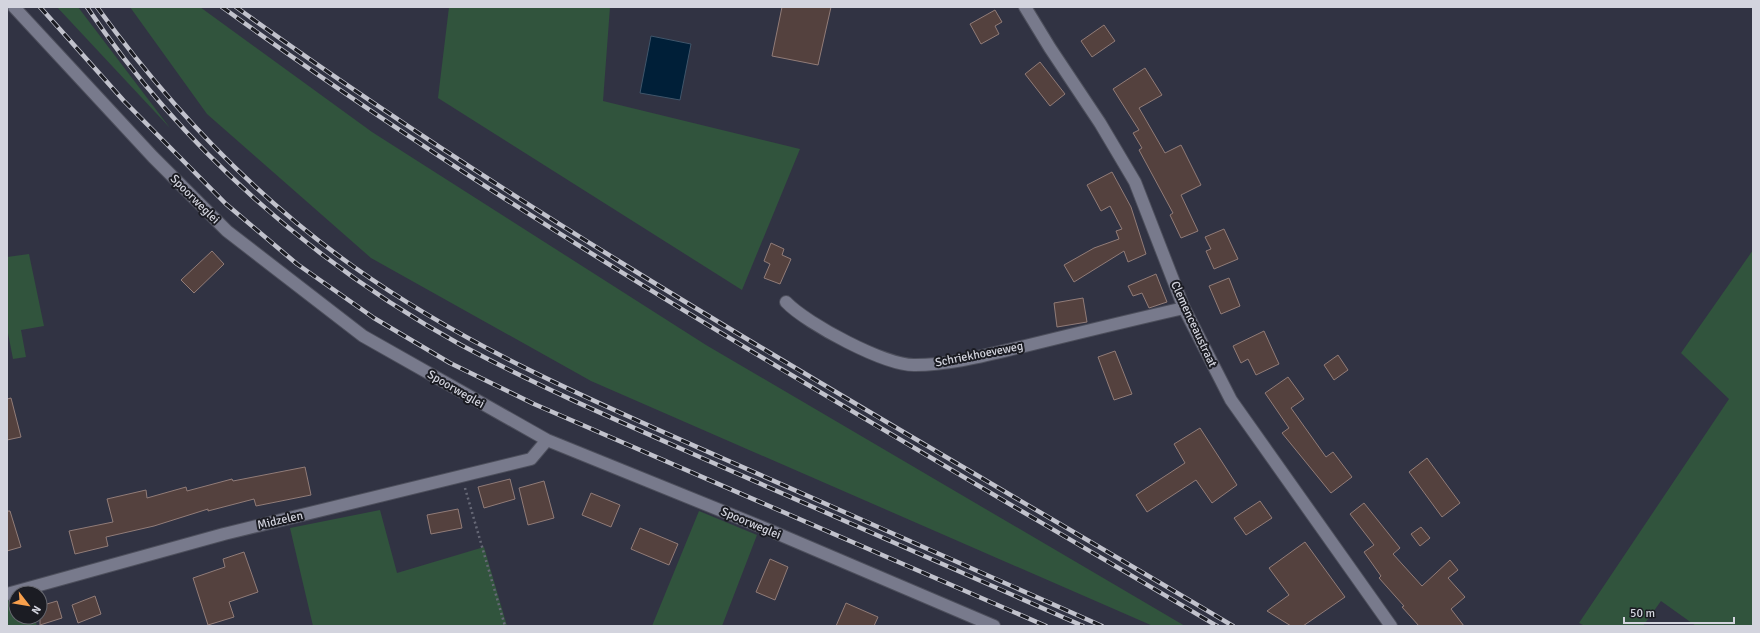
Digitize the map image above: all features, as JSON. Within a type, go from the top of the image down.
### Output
[{"type":"street","name":"Spoorweglei","points":[[14,7],[153,157],[227,231],[363,336],[518,425],[547,440],[770,530],[994,626]]},
{"type":"street","name":"Clemenceaustraat","points":[[1025,7],[1050,48],[1100,123],[1135,182],[1184,308],[1231,400],[1391,626]]},
{"type":"street","name":"Schriekhoeveweg","points":[[786,302],[795,311],[817,325],[858,346],[891,361],[914,366],[979,356],[1184,308]]},
{"type":"street","name":"Midzelen","points":[[7,594],[224,534],[531,459],[547,440]]},
{"type":"path","points":[[462,476],[505,626]]},
{"type":"green space","points":[[57,7],[78,7],[170,128]]},
{"type":"green space","points":[[130,7],[200,7],[372,132],[706,345],[1185,626],[1153,626],[591,381],[371,258],[207,114]]},
{"type":"green space","points":[[449,7],[610,7],[603,101],[800,149],[742,290],[438,98]]},
{"type":"green space","points":[[1753,250],[1753,626],[1696,626],[1661,601],[1643,626],[1585,626],[1579,623],[1729,399],[1681,353]]},
{"type":"green space","points":[[29,254],[44,326],[21,330],[26,357],[13,359],[7,328],[7,257]]},
{"type":"green space","points":[[380,510],[397,573],[484,547],[507,626],[313,626],[290,528]]},
{"type":"green space","points":[[699,511],[757,535],[722,626],[652,626]]},
{"type":"green space","points":[[7,601],[8,625],[37,626],[7,626]]},
{"type":"water","points":[[651,36],[691,44],[680,100],[640,93]]},
{"type":"building","points":[[782,7],[831,7],[818,65],[772,56]]},
{"type":"building","points":[[995,10],[1002,22],[995,26],[999,34],[981,44],[970,24]]},
{"type":"building","points":[[1104,25],[1115,41],[1092,57],[1081,41]]},
{"type":"building","points":[[1040,62],[1065,94],[1050,106],[1025,74]]},
{"type":"building","points":[[1145,68],[1162,95],[1139,108],[1165,153],[1181,145],[1201,185],[1181,195],[1198,231],[1181,238],[1170,215],[1173,213],[1139,150],[1142,148],[1133,133],[1139,130],[1113,89]]},
{"type":"building","points":[[1112,172],[1131,207],[1146,254],[1128,262],[1124,251],[1074,282],[1064,265],[1094,248],[1119,239],[1116,231],[1122,229],[1110,206],[1101,211],[1087,185]]},
{"type":"building","points":[[1224,229],[1238,259],[1214,269],[1206,251],[1211,249],[1205,237]]},
{"type":"building","points":[[771,243],[784,249],[782,255],[791,259],[780,284],[764,278],[770,264],[764,261]]},
{"type":"building","points":[[212,251],[224,264],[194,293],[181,280]]},
{"type":"building","points":[[1156,274],[1167,302],[1149,308],[1142,293],[1133,296],[1128,286]]},
{"type":"building","points":[[1229,278],[1240,306],[1221,314],[1209,286]]},
{"type":"building","points":[[1083,298],[1087,322],[1057,327],[1054,303]]},
{"type":"building","points":[[1264,331],[1279,364],[1256,375],[1248,359],[1241,363],[1233,346]]},
{"type":"building","points":[[1115,351],[1132,394],[1114,400],[1098,357]]},
{"type":"building","points":[[1338,355],[1348,370],[1334,380],[1324,365]]},
{"type":"building","points":[[1288,377],[1304,399],[1291,408],[1326,457],[1333,452],[1352,477],[1331,493],[1282,433],[1289,428],[1265,393]]},
{"type":"building","points":[[11,398],[21,437],[7,440],[7,399]]},
{"type":"building","points":[[1200,428],[1237,485],[1212,503],[1196,480],[1147,512],[1136,495],[1185,463],[1174,444]]},
{"type":"building","points":[[1427,458],[1460,503],[1442,517],[1409,472]]},
{"type":"building","points":[[305,467],[311,495],[256,506],[254,499],[208,511],[208,509],[154,526],[106,537],[108,546],[75,554],[69,531],[113,522],[107,499],[146,490],[147,498],[186,487],[187,491],[232,479],[233,481]]},
{"type":"building","points":[[510,479],[515,499],[484,508],[478,487]]},
{"type":"building","points":[[544,481],[554,518],[528,525],[519,488]]},
{"type":"building","points":[[591,493],[620,505],[611,527],[582,515]]},
{"type":"building","points":[[1260,501],[1272,518],[1246,535],[1234,518]]},
{"type":"building","points":[[1364,503],[1400,548],[1393,554],[1422,586],[1450,560],[1458,570],[1448,578],[1465,597],[1451,609],[1464,626],[1419,626],[1402,607],[1404,606],[1379,578],[1381,576],[1364,552],[1374,545],[1350,514]]},
{"type":"building","points":[[458,509],[462,528],[431,534],[427,515]]},
{"type":"building","points":[[7,511],[10,511],[21,547],[7,551]]},
{"type":"building","points":[[1421,527],[1430,538],[1420,546],[1411,534]]},
{"type":"building","points":[[640,528],[678,544],[669,565],[631,549]]},
{"type":"building","points":[[1305,542],[1345,597],[1303,626],[1291,626],[1267,611],[1289,595],[1269,568]]},
{"type":"building","points":[[244,552],[258,592],[229,602],[234,617],[208,625],[193,578],[225,567],[223,559]]},
{"type":"building","points":[[770,559],[788,567],[775,600],[756,592]]},
{"type":"building","points":[[95,596],[101,614],[78,623],[72,605]]},
{"type":"building","points":[[57,601],[62,618],[48,622],[48,604]]},
{"type":"building","points":[[846,603],[878,617],[874,626],[836,626]]},
{"type":"railway","points":[[40,7],[124,101],[226,204],[297,264],[374,318],[450,363],[534,404],[1046,626]]},
{"type":"railway","points":[[87,7],[124,58],[164,107],[208,154],[254,198],[303,239],[354,278],[407,313],[461,345],[559,394],[1083,626]]},
{"type":"railway","points":[[97,7],[153,79],[215,148],[248,180],[317,240],[397,296],[442,323],[533,372],[674,437],[1102,626]]},
{"type":"railway","points":[[222,7],[342,91],[464,172],[588,251],[712,328],[1217,626]]},
{"type":"railway","points":[[236,7],[356,91],[478,172],[602,251],[853,403],[1233,626]]}]
